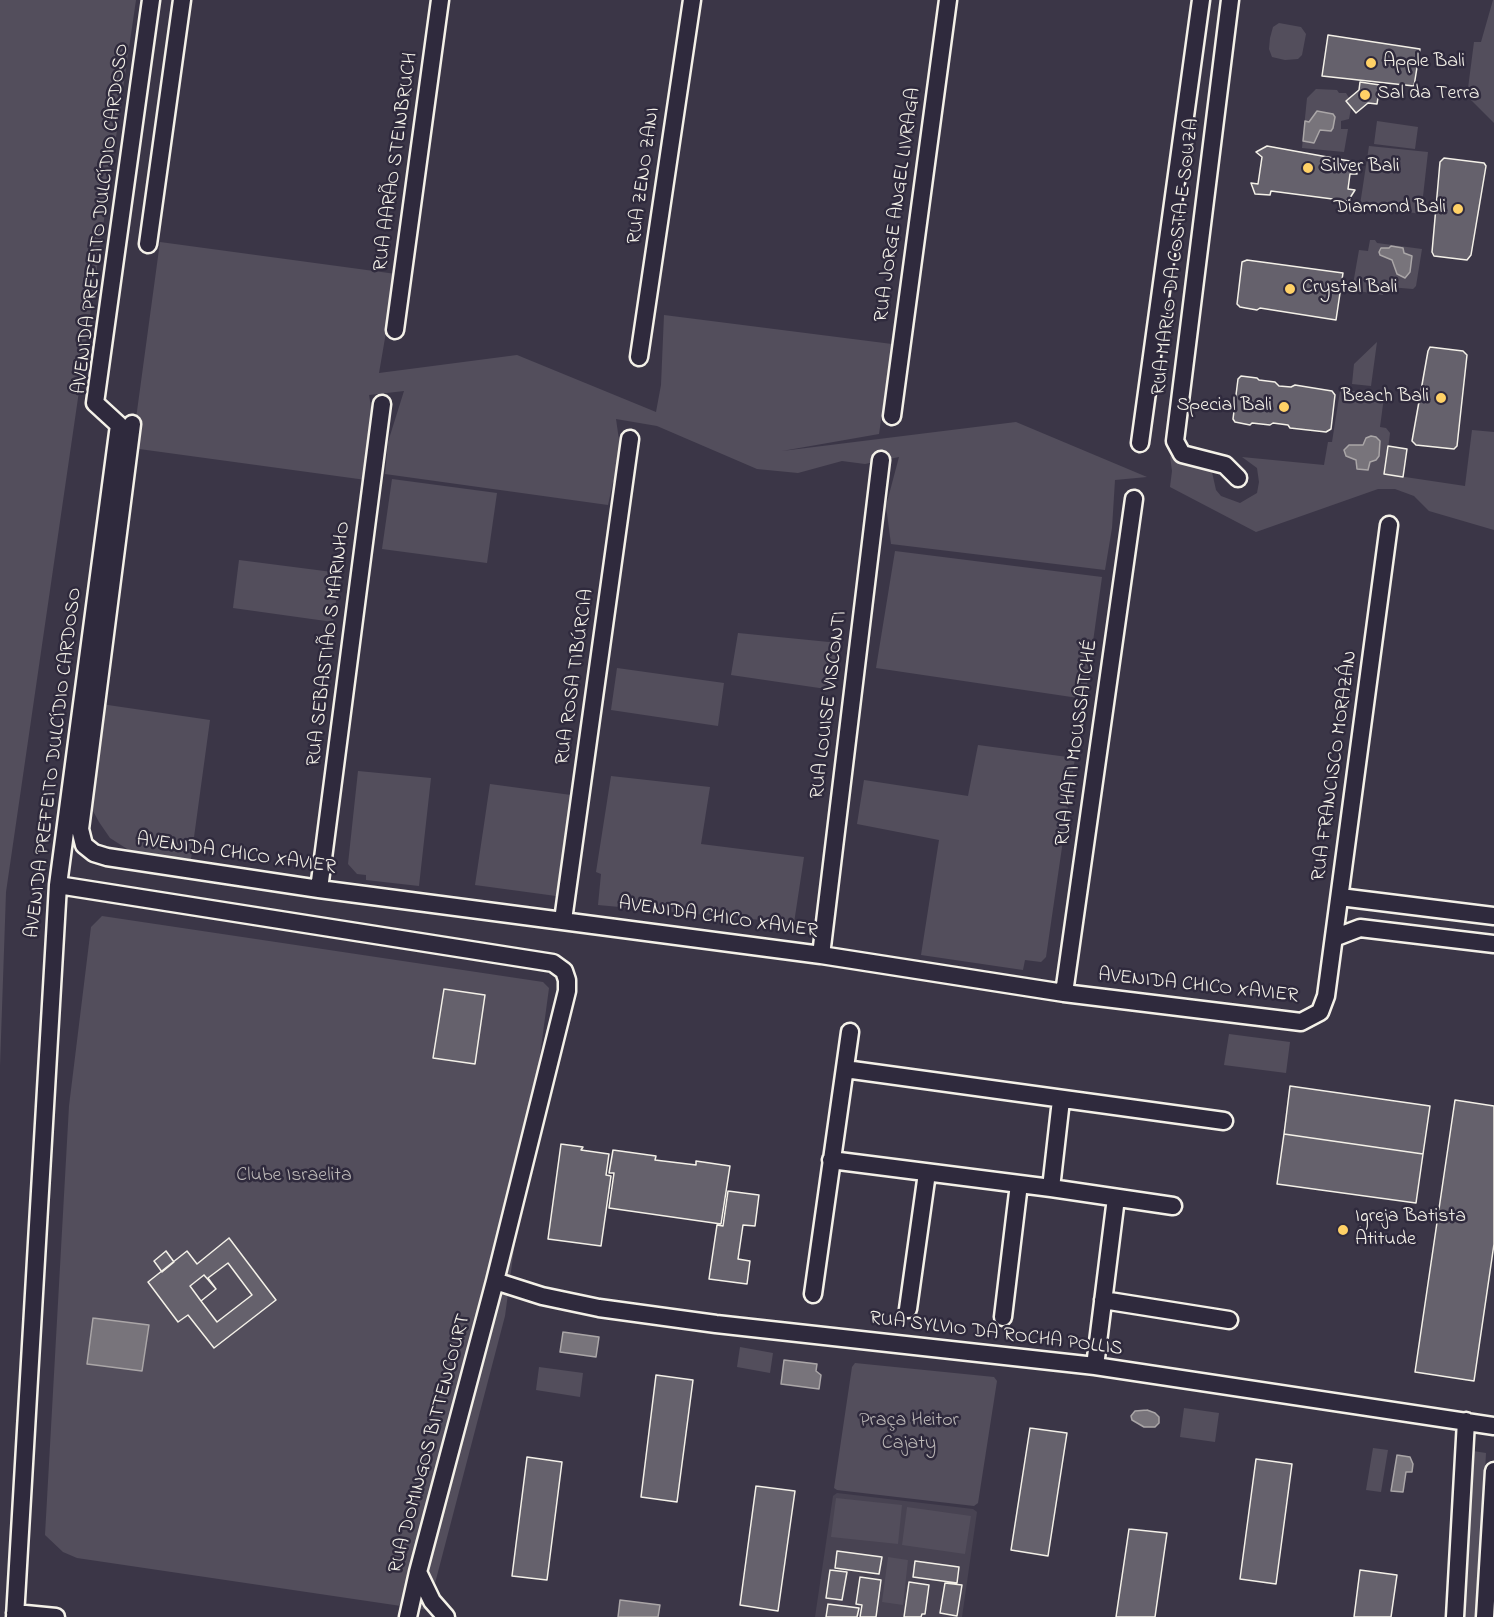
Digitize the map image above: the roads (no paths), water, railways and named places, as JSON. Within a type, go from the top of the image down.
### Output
[{"type":"street","name":"AVENIDA PREFEITO DULCÍDIO CARDOSO","points":[[15,1615],[58,885],[119,424],[95,403],[151,0]]},
{"type":"street","points":[[148,244],[182,0]]},
{"type":"street","name":"RUA AARÃO STEINBRUCH","points":[[395,330],[440,0]]},
{"type":"street","name":"RUA ZENO ZANI","points":[[639,357],[692,0]]},
{"type":"street","name":"RUA JORGE ANGEL LIVRAGA","points":[[892,416],[948,0]]},
{"type":"street","name":"RUA MARLO DA COSTA E SOUZA","points":[[1140,442],[1201,0]]},
{"type":"street","name":"RUA MARLO DA COSTA E SOUZA","points":[[1230,0],[1175,441],[1182,454],[1225,465],[1238,478]]},
{"type":"street","name":"RUA SEBASTIÃO S MARINHO","points":[[319,889],[382,404]]},
{"type":"street","name":"AVENIDA PREFEITO DULCÍDIO CARDOSO","points":[[107,857],[94,853],[84,844],[80,829],[132,424]]},
{"type":"street","name":"RUA ROSA TIBÚRCIA","points":[[563,920],[630,439]]},
{"type":"street","name":"RUA LOUISE VISCONTI","points":[[821,955],[881,460]]},
{"type":"street","name":"RUA HATI MOUSSATCHÉ","points":[[1065,993],[1134,499]]},
{"type":"street","name":"RUA FRANCISCO MORAZÁN","points":[[1320,1012],[1326,996],[1389,525]]},
{"type":"street","name":"AVENIDA CHICO XAVIER","points":[[107,857],[319,889],[821,955],[1065,993],[1301,1022],[1320,1012]]},
{"type":"street","points":[[58,885],[553,963],[564,970],[567,991],[495,1281]]},
{"type":"street","points":[[1340,897],[1494,916]]},
{"type":"street","points":[[1334,938],[1360,928],[1494,944]]},
{"type":"street","points":[[813,1294],[850,1032]]},
{"type":"street","points":[[845,1069],[1224,1121]]},
{"type":"street","points":[[1051,1188],[1061,1100]]},
{"type":"street","points":[[831,1160],[1173,1206]]},
{"type":"street","points":[[908,1309],[927,1173]]},
{"type":"street","points":[[1003,1317],[1019,1184]]},
{"type":"street","points":[[1095,1366],[1116,1198]]},
{"type":"street","name":"RUA SYLVIO DA ROCHA POLLIS","points":[[495,1281],[542,1296],[599,1308],[716,1324],[1095,1366],[1494,1426]]},
{"type":"street","name":"RUA DOMINGOS BITTENCOURT","points":[[408,1617],[495,1281]]},
{"type":"street","points":[[1103,1300],[1229,1320]]},
{"type":"street","points":[[1455,1617],[1466,1421]]},
{"type":"street","points":[[1485,1617],[1494,1471]]},
{"type":"street","points":[[418,1572],[432,1601],[446,1617]]},
{"type":"street","points":[[15,1615],[56,1617]]},
{"type":"place","name":"Apple Bali","points":[[1371,63]]},
{"type":"place","name":"Sal da Terra","points":[[1365,95]]},
{"type":"place","name":"Silver Bali","points":[[1308,168]]},
{"type":"place","name":"Diamond Bali","points":[[1458,209]]},
{"type":"place","name":"Crystal Bali","points":[[1290,289]]},
{"type":"place","name":"Beach Bali","points":[[1441,398]]},
{"type":"place","name":"Special Bali","points":[[1284,407]]},
{"type":"place","name":"Igreja Batista Atitude","points":[[1343,1230]]},
{"type":"park label","name":"Clube Israelita","points":[[294,1177]]},
{"type":"park label","name":"Praça Heitor Cajaty","points":[[909,1434]]}]
